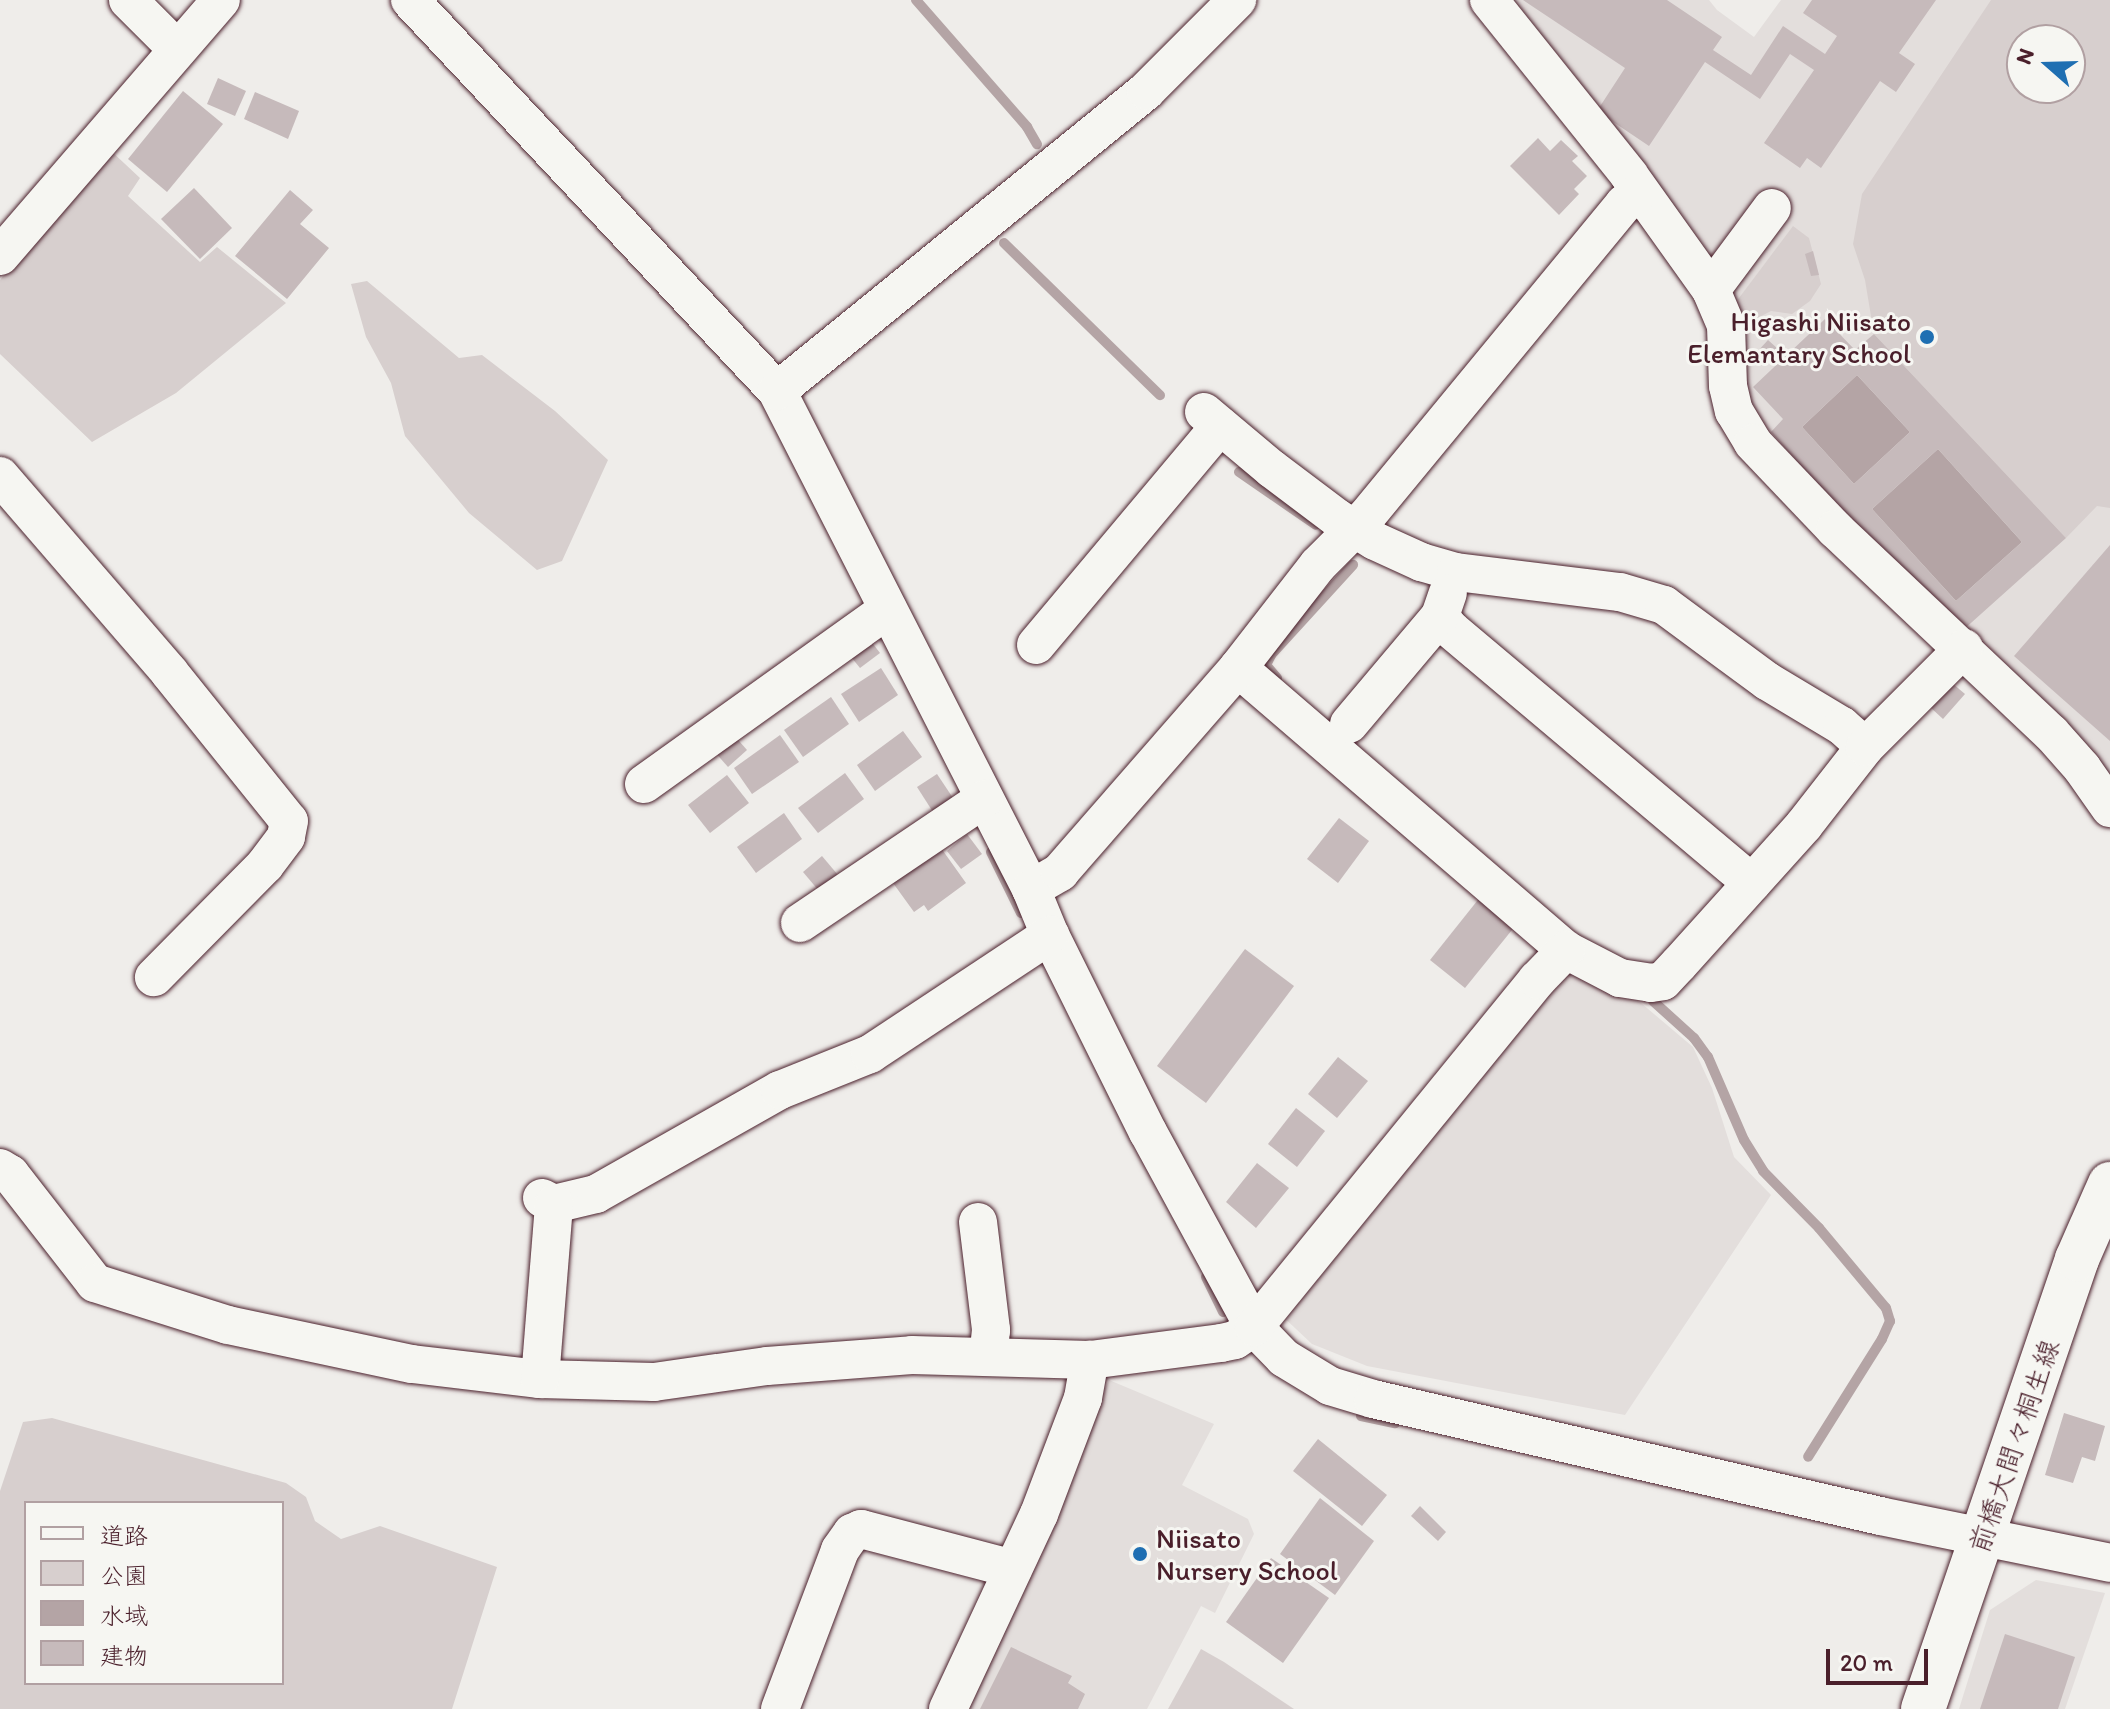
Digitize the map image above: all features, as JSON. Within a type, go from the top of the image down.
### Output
[{"type":"main road","name":"前橋大間々桐生線","points":[[1923,1709],[2077,1259],[2110,1184]]},
{"type":"street","points":[[128,0],[176,48]]},
{"type":"street","points":[[0,256],[176,48],[188,39],[221,0]]},
{"type":"street","points":[[410,0],[777,391],[1031,889],[1050,935],[1148,1132],[1254,1327],[1284,1358],[1305,1374],[1373,1399],[1983,1538],[2110,1563]]},
{"type":"street","points":[[777,391],[1146,91],[1237,0]]},
{"type":"street","points":[[1489,0],[1711,290],[1726,326],[1728,386],[1742,429],[1835,529],[2051,733],[2082,768],[2110,808]]},
{"type":"street","points":[[1031,889],[1060,872],[1238,668],[1318,565],[1354,529],[1624,204],[1639,192]]},
{"type":"street","points":[[1711,290],[1772,208]]},
{"type":"street","points":[[1036,645],[1212,419],[1272,469],[1354,529],[1421,562],[1456,572],[1620,592],[1664,605],[1767,681],[1842,726],[1865,747]]},
{"type":"street","points":[[0,476],[169,672],[289,821],[286,837],[265,865],[154,977]]},
{"type":"street","points":[[1349,724],[1440,616],[1456,572]]},
{"type":"street","points":[[644,784],[888,609]]},
{"type":"street","points":[[1440,616],[1461,638],[1752,883]]},
{"type":"street","points":[[1238,668],[1566,950],[1620,978],[1651,983],[1663,981],[1804,825],[1865,747],[1964,648]]},
{"type":"street","points":[[800,923],[984,799]]},
{"type":"street","points":[[540,1379],[548,1201],[596,1194],[780,1090],[870,1054],[1050,935]]},
{"type":"street","points":[[0,1168],[10,1174],[95,1283],[228,1325],[412,1364],[540,1379],[654,1382],[767,1366],[912,1355],[1090,1360],[1221,1343],[1235,1340],[1254,1327],[1537,980],[1566,950]]},
{"type":"street","points":[[978,1222],[991,1330],[988,1357]]},
{"type":"street","points":[[948,1709],[1039,1514],[1083,1398],[1090,1360]]},
{"type":"street","points":[[780,1709],[840,1550],[852,1533],[861,1529],[1013,1569]]},
{"type":"shaded area","name":"Higashi Niisato Elemantary School","points":[[1504,0],[1709,0],[1717,10],[1754,37],[1781,0],[2110,0],[2110,785],[1754,414],[1748,398],[1744,325],[1736,302]]},
{"type":"shaded area","points":[[1570,970],[1589,975],[1641,1003],[1693,1047],[1712,1088],[1734,1157],[1771,1195],[1625,1415],[1367,1366],[1312,1344],[1279,1313]]},
{"type":"shaded area","name":"Niisato Nursery School","points":[[1109,1380],[1214,1424],[1182,1485],[1248,1519],[1254,1534],[1215,1613],[1201,1606],[1147,1709],[966,1709]]},
{"type":"shaded area","points":[[2036,1580],[2105,1593],[2065,1709],[1959,1709],[1990,1610]]},
{"type":"green space","points":[[1991,0],[2110,0],[2110,508],[2097,506],[2066,538],[1874,334],[1865,280],[1853,244],[1862,194]]},
{"type":"green space","points":[[109,149],[140,178],[128,196],[200,262],[217,247],[286,303],[176,393],[92,442],[0,354],[0,280]]},
{"type":"green space","points":[[1793,226],[1809,238],[1821,284],[1810,301],[1792,314],[1771,311],[1744,325],[1736,302]]},
{"type":"green space","points":[[367,281],[459,358],[482,355],[555,411],[608,460],[562,561],[537,570],[469,513],[405,436],[391,383],[366,337],[351,284]]},
{"type":"green space","points":[[52,1418],[286,1483],[306,1497],[315,1521],[341,1539],[380,1526],[497,1567],[452,1709],[0,1709],[0,1491],[23,1422]]},
{"type":"green space","points":[[1201,1649],[1224,1662],[1294,1709],[1168,1709]]},
{"type":"water","points":[[1857,375],[1910,432],[1854,484],[1802,427]]},
{"type":"water","points":[[1938,449],[2022,542],[1956,601],[1872,509]]},
{"type":"building","points":[[1523,0],[1667,0],[1722,37],[1713,50],[1751,75],[1783,26],[1825,54],[1837,36],[1803,13],[1812,0],[1936,0],[1899,53],[1915,64],[1896,92],[1880,81],[1821,168],[1807,158],[1800,168],[1764,143],[1814,70],[1790,54],[1760,99],[1705,62],[1649,146],[1597,111],[1625,68]]},
{"type":"building","points":[[218,78],[246,91],[235,116],[207,104]]},
{"type":"building","points":[[183,91],[223,124],[167,192],[128,159]]},
{"type":"building","points":[[255,92],[299,111],[288,139],[244,119]]},
{"type":"building","points":[[1538,138],[1550,151],[1561,140],[1578,156],[1572,161],[1587,176],[1574,189],[1579,194],[1559,215],[1510,166]]},
{"type":"building","points":[[194,188],[232,228],[200,259],[161,219]]},
{"type":"building","points":[[290,190],[313,210],[300,224],[329,248],[287,299],[235,256]]},
{"type":"building","points":[[1813,251],[1819,275],[1811,276],[1805,254]]},
{"type":"building","points":[[1825,319],[1855,350],[1874,334],[2066,538],[1962,631],[1841,512],[1771,432],[1783,419],[1753,387]],"holes":[[[1857,375],[1910,432],[1854,484],[1802,427]],[[1938,449],[2022,542],[1956,601],[1872,509]]]},
{"type":"building","points":[[1768,340],[1778,349],[1765,362],[1756,353]]},
{"type":"building","points":[[2110,545],[2110,741],[2014,656]]},
{"type":"building","points":[[867,636],[880,653],[860,668],[847,652]]},
{"type":"building","points":[[881,668],[898,695],[859,722],[841,694]]},
{"type":"building","points":[[1952,683],[1965,694],[1943,719],[1930,707]]},
{"type":"building","points":[[831,697],[849,724],[803,757],[784,730]]},
{"type":"building","points":[[903,731],[922,757],[875,791],[857,765]]},
{"type":"building","points":[[732,733],[747,750],[728,767],[713,750]]},
{"type":"building","points":[[780,735],[799,762],[752,794],[734,768]]},
{"type":"building","points":[[845,773],[864,799],[818,833],[798,808]]},
{"type":"building","points":[[937,774],[953,798],[933,812],[917,787]]},
{"type":"building","points":[[727,775],[749,803],[710,833],[688,805]]},
{"type":"building","points":[[784,813],[802,839],[756,873],[737,847]]},
{"type":"building","points":[[1339,818],[1369,841],[1338,883],[1307,859]]},
{"type":"building","points":[[967,834],[982,854],[961,869],[947,851]]},
{"type":"building","points":[[941,848],[966,883],[928,911],[924,905],[914,912],[893,883]]},
{"type":"building","points":[[822,856],[838,875],[819,891],[803,872]]},
{"type":"building","points":[[1481,896],[1516,925],[1465,988],[1430,960]]},
{"type":"building","points":[[1245,949],[1294,986],[1206,1103],[1157,1066]]},
{"type":"building","points":[[1338,1057],[1368,1081],[1337,1118],[1308,1094]]},
{"type":"building","points":[[1296,1108],[1325,1131],[1297,1167],[1268,1144]]},
{"type":"building","points":[[1257,1163],[1289,1188],[1256,1228],[1226,1202]]},
{"type":"building","points":[[2064,1413],[2105,1426],[2095,1461],[2082,1457],[2073,1483],[2045,1475]]},
{"type":"building","points":[[1318,1439],[1387,1495],[1362,1526],[1293,1471]]},
{"type":"building","points":[[1320,1498],[1374,1541],[1335,1595],[1280,1554]]},
{"type":"building","points":[[1420,1506],[1446,1532],[1438,1541],[1411,1516]]},
{"type":"building","points":[[1271,1558],[1329,1598],[1283,1663],[1226,1622]]},
{"type":"building","points":[[2005,1634],[2075,1657],[2058,1709],[1980,1709]]},
{"type":"building","points":[[1011,1647],[1072,1676],[1068,1683],[1085,1694],[1078,1709],[980,1709]]},
{"type":"waterway","points":[[916,0],[1027,127],[1037,144]]},
{"type":"waterway","points":[[1004,243],[1160,395]]},
{"type":"waterway","points":[[1239,472],[1316,525]]},
{"type":"waterway","points":[[1277,678],[1266,665],[1271,655],[1353,565]]},
{"type":"waterway","points":[[991,852],[1021,913]]},
{"type":"waterway","points":[[1653,1001],[1694,1038],[1708,1057],[1744,1140],[1763,1171],[1819,1228],[1886,1308],[1890,1321],[1882,1339],[1808,1457]]},
{"type":"waterway","points":[[1206,1277],[1223,1312]]},
{"type":"waterway","points":[[1361,1416],[1395,1423]]},
{"type":"place","name":"Higashi Niisato Elemantary School","points":[[1927,337]]},
{"type":"place","name":"Niisato Nursery School","points":[[1140,1554]]}]
